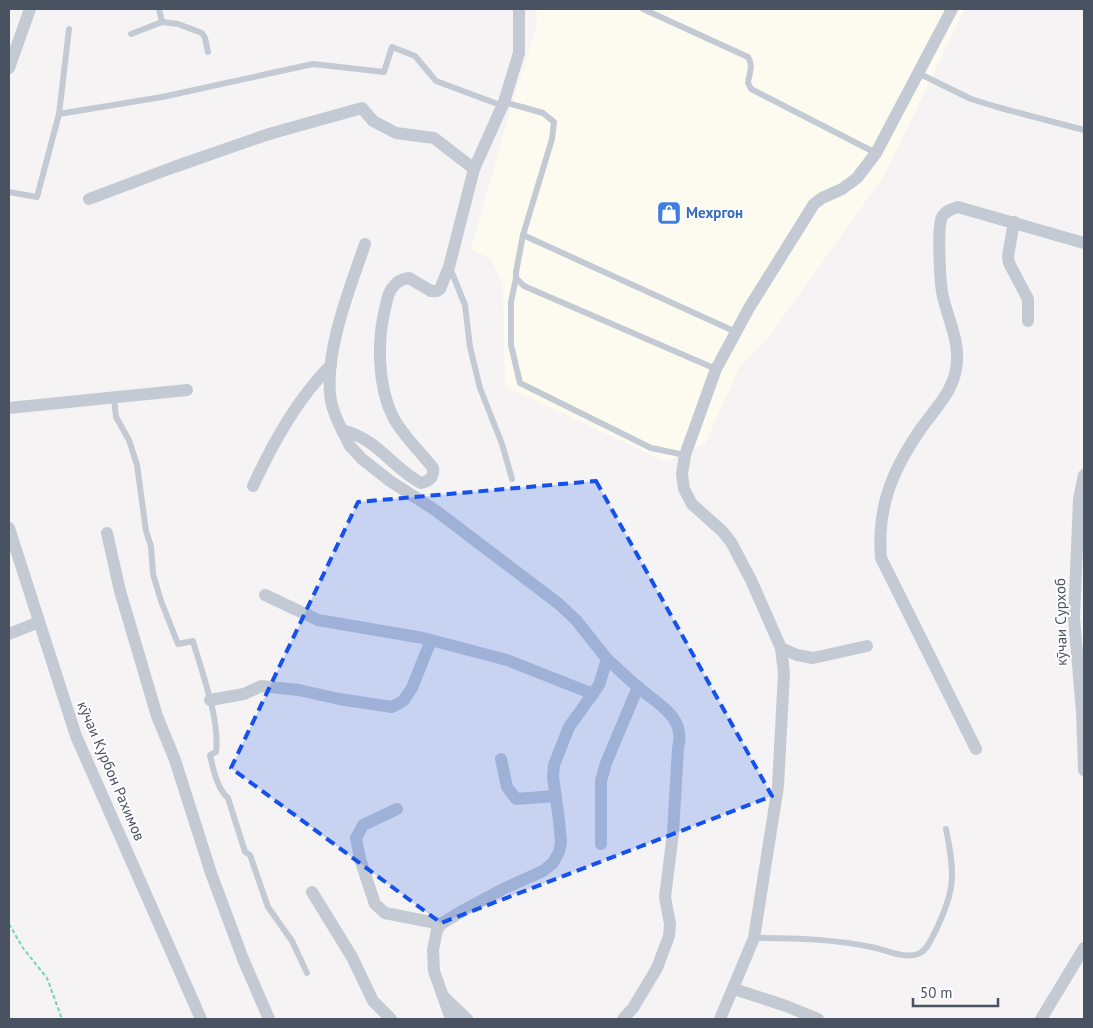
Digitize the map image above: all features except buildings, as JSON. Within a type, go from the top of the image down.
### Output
[{"type":"street","points":[[9,68],[30,9]]},
{"type":"street","points":[[342,430],[356,433],[372,443],[409,476],[421,482],[432,478],[433,468],[411,442],[393,416],[384,390],[379,359],[381,323],[392,287],[400,280],[409,278],[431,291],[437,291],[443,283],[450,267],[474,169],[503,104],[518,54],[519,9]]},
{"type":"street","points":[[720,1019],[754,938],[778,786],[784,673],[781,648],[751,580],[731,542],[722,531],[692,504],[684,489],[682,474],[686,455],[716,369],[749,308],[814,204],[858,178],[876,153],[952,9]]},
{"type":"street","points":[[90,199],[269,134],[362,108],[373,121],[396,133],[434,138],[474,169]]},
{"type":"street","points":[[976,749],[881,558],[880,537],[883,507],[891,479],[920,431],[947,395],[956,374],[958,359],[955,341],[942,291],[939,226],[943,215],[950,209],[958,207],[1084,243]]},
{"type":"street","points":[[1014,222],[1008,256],[1009,263],[1028,299],[1028,321]]},
{"type":"street","points":[[365,244],[342,314],[331,365],[329,389],[331,402],[350,446],[362,459],[390,481],[435,510],[560,604],[576,620],[607,659],[668,711],[675,720],[680,738],[673,834],[665,897],[670,924],[669,936],[656,968],[632,1008],[623,1019]]},
{"type":"street","points":[[253,486],[270,450],[308,389],[331,365]]},
{"type":"street","points":[[9,408],[188,390]]},
{"type":"street","name":"кӯчаи Сурхоб","points":[[1084,475],[1079,499],[1074,618],[1082,712],[1084,770]]},
{"type":"street","name":"кӯчаи Курбон Рахимов","points":[[9,528],[76,736],[201,1019]]},
{"type":"street","points":[[107,533],[120,591],[157,716],[175,760],[211,874],[243,959],[269,1019]]},
{"type":"street","points":[[265,595],[318,620],[431,640],[507,660],[593,694]]},
{"type":"street","points":[[9,634],[39,622]]},
{"type":"street","points":[[210,700],[244,694],[261,686],[299,690],[339,699],[392,707],[403,701],[412,688],[431,640]]},
{"type":"street","points":[[781,648],[797,655],[813,658],[867,646]]},
{"type":"street","points":[[450,1019],[434,971],[433,950],[437,930],[441,924],[503,889],[543,872],[559,852],[561,843],[553,777],[554,765],[569,727],[600,685],[607,659]]},
{"type":"street","points":[[601,844],[601,781],[606,763],[638,687]]},
{"type":"street","points":[[501,759],[507,787],[516,799],[556,796]]},
{"type":"street","points":[[397,810],[363,826],[356,838],[360,859],[375,904],[385,913],[441,924]]},
{"type":"street","points":[[312,892],[352,957],[373,1001],[391,1019]]},
{"type":"street","points":[[1041,1019],[1084,948]]},
{"type":"street","points":[[734,989],[818,1019]]},
{"type":"street","points":[[443,996],[467,1019]]},
{"type":"lane","points":[[160,9],[162,22]]},
{"type":"lane","points":[[644,9],[748,56],[751,62],[748,84],[751,90],[876,153]]},
{"type":"lane","points":[[131,34],[162,22],[178,24],[199,31],[205,38],[208,52]]},
{"type":"lane","points":[[9,192],[37,197],[59,114],[69,29]]},
{"type":"lane","points":[[59,114],[162,97],[313,64],[384,72],[392,47],[415,56],[436,81],[503,104],[543,114],[554,122],[552,139],[523,235],[511,302],[511,345],[520,383],[651,448],[686,455]]},
{"type":"lane","points":[[918,73],[971,99],[1084,130]]},
{"type":"lane","points":[[523,235],[736,332]]},
{"type":"lane","points":[[450,267],[464,306],[470,347],[480,388],[502,444],[512,479]]},
{"type":"lane","points":[[516,278],[524,286],[716,369]]},
{"type":"lane","points":[[114,398],[116,417],[129,440],[137,465],[146,531],[151,546],[153,574],[161,601],[178,644],[193,641],[210,700],[217,742],[216,752],[210,755],[213,767],[224,794],[228,798],[245,852],[250,854],[268,907],[292,941],[306,973]]},
{"type":"lane","points":[[754,938],[800,938],[852,943],[910,956],[920,953],[926,948],[931,939],[946,910],[950,896],[952,859],[946,828]]},
{"type":"path","points":[[9,924],[23,948],[47,978],[62,1019]]},
{"type":"highlighted area","points":[[596,481],[772,796],[441,923],[231,768],[358,502]]},
{"type":"shaded area","name":"Мехргон","points":[[536,9],[965,9],[884,176],[770,335],[740,366],[705,444],[666,462],[505,386],[503,285],[491,259],[471,249],[514,98],[537,26]]},
{"type":"place","name":"Мехргон","points":[[669,213]]}]
